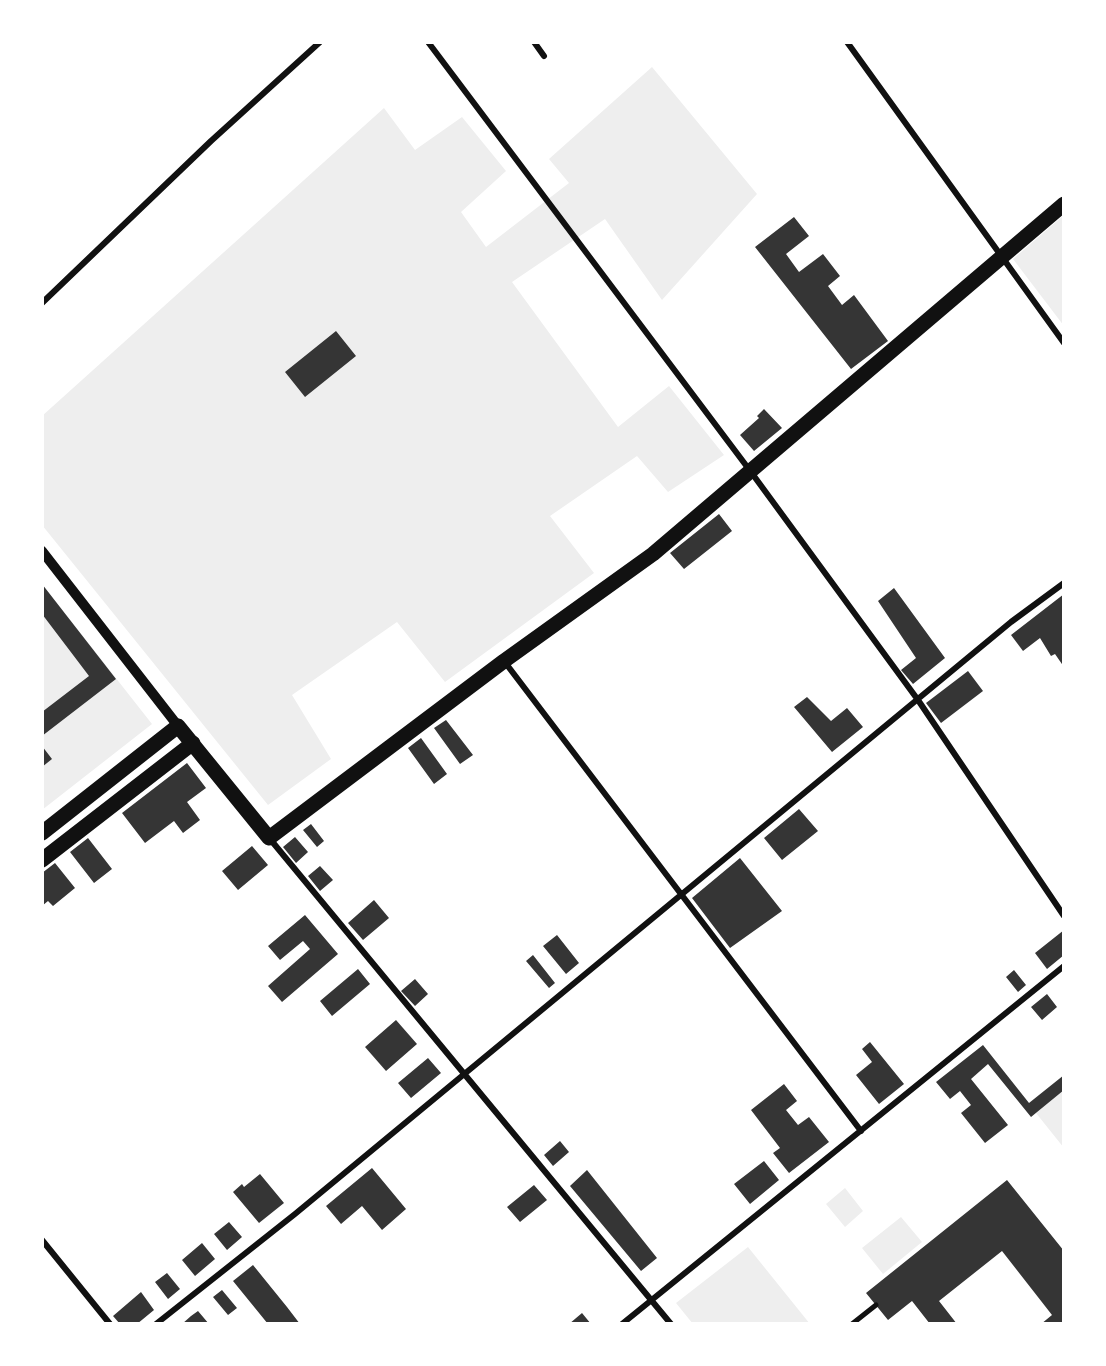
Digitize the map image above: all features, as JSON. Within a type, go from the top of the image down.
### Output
[{"type":"main road","points":[[42,833],[178,726],[269,838],[504,661],[652,554],[1064,204]]},
{"type":"main road","points":[[42,860],[193,743]]},
{"type":"street","points":[[42,303],[211,141],[320,42]]},
{"type":"street","points":[[428,42],[751,472],[918,700],[1064,916]]},
{"type":"street","points":[[534,42],[544,56]]},
{"type":"street","points":[[847,42],[1001,259],[1064,343]]},
{"type":"street","points":[[42,551],[178,726]]},
{"type":"street","points":[[156,1324],[464,1074],[1011,622],[1064,583]]},
{"type":"street","points":[[504,661],[861,1131]]},
{"type":"street","points":[[269,838],[671,1324]]},
{"type":"street","points":[[622,1324],[1064,966]]},
{"type":"street","points":[[42,1240],[110,1324]]},
{"type":"street","points":[[852,1324],[876,1305]]},
{"type":"shaded area","points":[[652,67],[757,194],[662,300],[605,219],[512,282],[618,427],[669,386],[724,455],[668,492],[637,456],[550,516],[594,573],[445,682],[397,622],[292,695],[331,759],[268,805],[42,525],[42,416],[384,108],[415,150],[462,117],[506,171],[461,212],[486,247],[569,183],[549,159]]},
{"type":"shaded area","points":[[1064,215],[1064,326],[1013,259]]},
{"type":"shaded area","points":[[42,584],[152,724],[42,810]]},
{"type":"shaded area","points":[[1064,1090],[1064,1148],[1036,1113]]},
{"type":"shaded area","points":[[845,1188],[863,1211],[845,1227],[826,1204]]},
{"type":"shaded area","points":[[901,1217],[922,1242],[883,1274],[862,1248]]},
{"type":"shaded area","points":[[748,1247],[810,1324],[693,1324],[676,1303]]},
{"type":"building","points":[[794,217],[809,236],[786,254],[799,272],[823,254],[840,276],[828,286],[842,305],[854,295],[888,341],[851,369],[755,247]]},
{"type":"building","points":[[336,331],[356,356],[305,397],[285,372]]},
{"type":"building","points":[[764,409],[782,428],[754,451],[740,435],[759,418],[757,416]]},
{"type":"building","points":[[719,514],[732,531],[684,569],[670,553]]},
{"type":"building","points":[[42,584],[116,679],[42,736],[42,712],[89,676],[42,614]]},
{"type":"building","points":[[894,588],[945,658],[913,684],[901,670],[916,658],[878,601]]},
{"type":"building","points":[[1064,594],[1064,667],[1055,654],[1051,656],[1040,638],[1023,651],[1011,635]]},
{"type":"building","points":[[968,671],[983,691],[941,723],[926,703]]},
{"type":"building","points":[[807,697],[831,721],[847,708],[863,727],[832,752],[794,707]]},
{"type":"building","points":[[446,720],[473,755],[460,764],[434,728]]},
{"type":"building","points":[[421,738],[447,774],[434,784],[408,748]]},
{"type":"building","points":[[42,746],[52,759],[42,767]]},
{"type":"building","points":[[187,763],[206,788],[187,802],[200,820],[183,833],[174,821],[145,843],[122,813]]},
{"type":"building","points":[[799,809],[818,831],[782,860],[764,838]]},
{"type":"building","points":[[311,824],[324,841],[317,847],[303,830]]},
{"type":"building","points":[[295,837],[308,852],[296,863],[283,847]]},
{"type":"building","points":[[88,838],[112,869],[94,883],[70,852]]},
{"type":"building","points":[[252,846],[268,865],[238,890],[222,871]]},
{"type":"building","points":[[740,858],[782,911],[730,948],[692,898]]},
{"type":"building","points":[[55,863],[75,888],[53,906],[48,901],[42,906],[42,873]]},
{"type":"building","points":[[320,866],[333,880],[320,891],[308,876]]},
{"type":"building","points":[[374,900],[389,918],[363,940],[348,923]]},
{"type":"building","points":[[305,915],[338,954],[282,1002],[268,986],[310,949],[303,941],[280,960],[268,946]]},
{"type":"building","points":[[1064,930],[1064,955],[1047,969],[1035,953]]},
{"type":"building","points":[[557,935],[579,963],[566,974],[543,946]]},
{"type":"building","points":[[533,955],[555,983],[549,988],[526,961]]},
{"type":"building","points":[[358,969],[370,984],[332,1016],[320,1001]]},
{"type":"building","points":[[1014,970],[1026,985],[1018,992],[1006,977]]},
{"type":"building","points":[[415,979],[428,994],[415,1006],[401,991]]},
{"type":"building","points":[[1047,994],[1057,1007],[1042,1020],[1031,1007]]},
{"type":"building","points":[[396,1020],[417,1044],[386,1071],[365,1047]]},
{"type":"building","points":[[870,1042],[904,1084],[879,1104],[856,1075],[872,1062],[862,1049]]},
{"type":"building","points":[[983,1045],[1029,1103],[1064,1075],[1064,1090],[1031,1117],[988,1064],[971,1079],[1008,1125],[985,1143],[961,1113],[971,1105],[960,1091],[950,1099],[936,1082]]},
{"type":"building","points":[[428,1058],[441,1073],[411,1098],[398,1083]]},
{"type":"building","points":[[784,1084],[797,1101],[786,1110],[798,1125],[809,1117],[829,1142],[789,1173],[773,1153],[780,1148],[751,1110]]},
{"type":"building","points":[[560,1141],[569,1152],[553,1166],[544,1155]]},
{"type":"building","points":[[764,1161],[779,1180],[750,1204],[734,1184]]},
{"type":"building","points":[[372,1168],[406,1209],[382,1230],[362,1206],[341,1224],[326,1206]]},
{"type":"building","points":[[587,1170],[657,1258],[641,1271],[570,1186]]},
{"type":"building","points":[[260,1174],[284,1203],[259,1223],[233,1192],[242,1184],[244,1187]]},
{"type":"building","points":[[1007,1180],[1064,1251],[1064,1324],[1041,1324],[1052,1315],[1002,1251],[939,1301],[957,1324],[930,1324],[912,1301],[888,1320],[866,1293]]},
{"type":"building","points":[[534,1185],[547,1200],[520,1222],[507,1207]]},
{"type":"building","points":[[229,1222],[242,1237],[227,1250],[214,1234]]},
{"type":"building","points":[[202,1243],[215,1259],[195,1276],[182,1260]]},
{"type":"building","points":[[253,1265],[300,1324],[268,1324],[233,1281]]},
{"type":"building","points":[[167,1273],[180,1289],[168,1299],[155,1282]]},
{"type":"building","points":[[222,1290],[237,1308],[228,1315],[213,1297]]},
{"type":"building","points":[[141,1292],[154,1310],[137,1324],[120,1324],[113,1316]]},
{"type":"building","points":[[198,1311],[209,1324],[182,1324],[191,1316]]},
{"type":"building","points":[[582,1313],[591,1324],[569,1324]]}]
